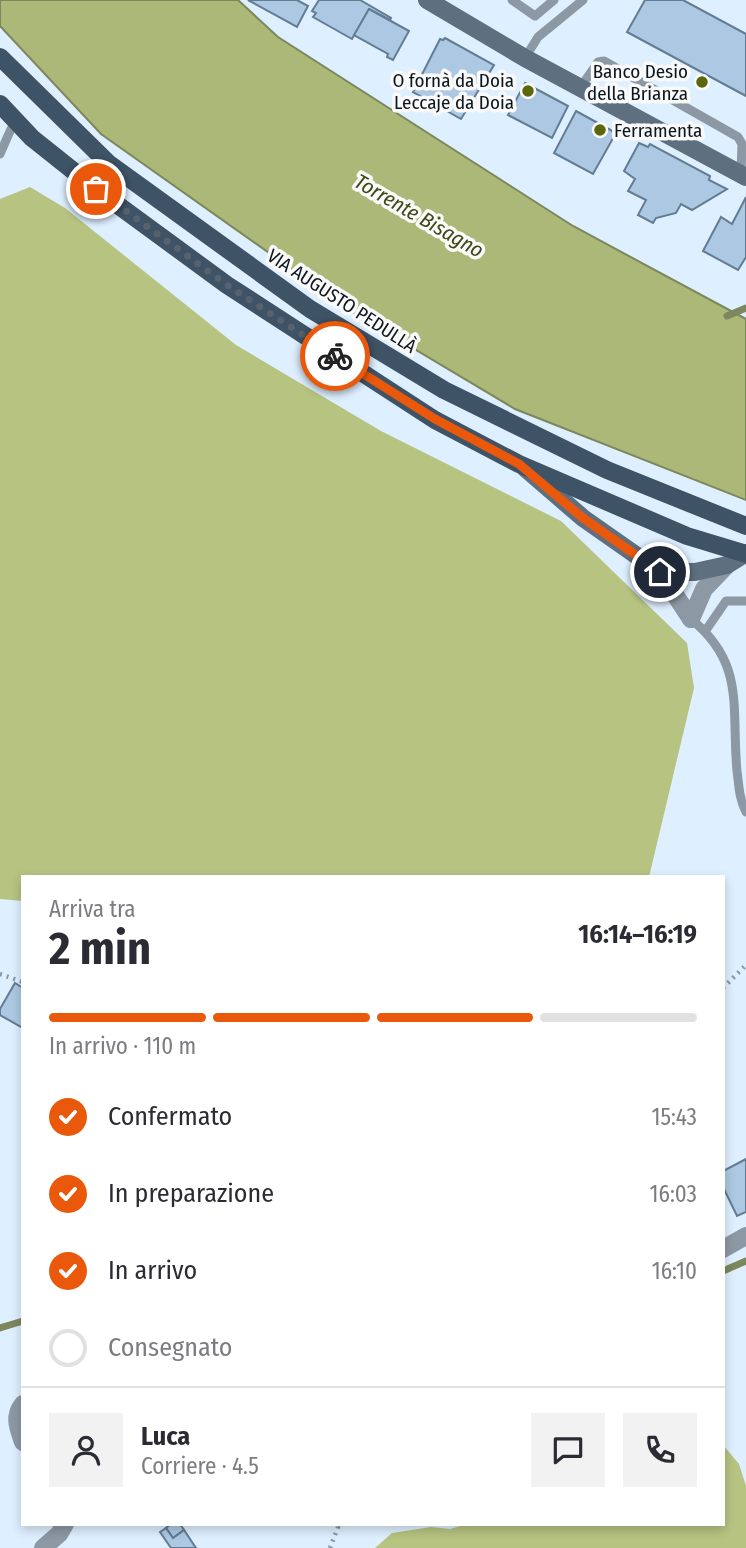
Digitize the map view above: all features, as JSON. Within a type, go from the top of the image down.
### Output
[{"type":"main road","points":[[427,0],[525,58],[744,175]]},
{"type":"main road","name":"VIA AUGUSTO PEDULLÀ","points":[[0,57],[108,163],[310,309],[444,390],[607,470],[746,526]]},
{"type":"main road","points":[[0,104],[32,138],[96,189],[227,285],[435,419],[519,464],[687,536],[746,553]]},
{"type":"main road","points":[[519,464],[583,518],[660,572],[695,572],[727,565],[746,553]]},
{"type":"street","points":[[698,624],[704,589],[727,565]]},
{"type":"street","points":[[660,572],[698,624]]},
{"type":"street","points":[[725,1248],[746,1236]]},
{"type":"street","points":[[21,1407],[17,1414],[17,1426],[21,1437]]},
{"type":"street","points":[[43,1548],[60,1534],[64,1526]]},
{"type":"lane","points":[[512,0],[535,16],[554,0]]},
{"type":"lane","points":[[525,58],[538,37],[583,0]]},
{"type":"lane","points":[[580,88],[598,62],[604,61],[738,137],[742,144],[744,175]]},
{"type":"lane","points":[[0,154],[11,129]]},
{"type":"lane","points":[[746,601],[726,601],[698,624],[723,651],[734,684],[740,799],[746,812]]},
{"type":"path","points":[[725,986],[746,965]]},
{"type":"path","points":[[0,974],[21,981]]},
{"type":"path","points":[[330,1548],[337,1526]]},
{"type":"shaded area","points":[[30,187],[65,208],[236,345],[381,431],[561,521],[687,643],[694,688],[649,875],[21,875],[21,901],[0,899],[0,199]]},
{"type":"shaded area","points":[[725,1447],[739,1464],[746,1486],[746,1548],[375,1548],[392,1533],[431,1527],[450,1529],[460,1526],[725,1526]]},
{"type":"water","name":"Torrente Bisagno","points":[[0,0],[238,0],[278,37],[573,226],[746,319],[746,500],[515,409],[354,313],[101,134],[0,26]]},
{"type":"building","points":[[248,0],[297,0],[308,6],[297,27]]},
{"type":"building","points":[[319,0],[360,0],[391,18],[390,20],[369,9],[352,39],[313,17],[316,13],[312,11]]},
{"type":"building","points":[[645,0],[683,0],[746,34],[746,96],[627,32]]},
{"type":"building","points":[[369,9],[409,31],[393,60],[387,57],[388,54],[354,35]]},
{"type":"building","points":[[445,38],[494,65],[461,119],[413,92],[440,39]]},
{"type":"building","points":[[525,83],[568,106],[552,138],[508,115]]},
{"type":"building","points":[[576,111],[616,133],[593,174],[554,153]]},
{"type":"building","points":[[639,143],[648,147],[650,144],[710,176],[709,180],[727,189],[692,210],[681,204],[676,213],[656,218],[653,223],[638,215],[646,200],[628,191],[635,179],[624,171]]},
{"type":"building","points":[[746,197],[746,257],[738,270],[703,251],[721,217],[732,224]]},
{"type":"building","points":[[15,983],[21,987],[21,1027],[0,1015],[0,1009]]},
{"type":"building","points":[[746,1159],[746,1212],[737,1216],[725,1191],[725,1170]]},
{"type":"building","points":[[181,1526],[184,1530],[173,1538],[166,1528]]},
{"type":"building","points":[[166,1528],[173,1538],[184,1530],[196,1548],[171,1548],[160,1532]]},
{"type":"waterway","points":[[727,316],[746,308]]},
{"type":"waterway","points":[[725,1270],[746,1261]]},
{"type":"waterway","points":[[0,1328],[21,1322]]},
{"type":"way so far","points":[[96,189],[227,285],[335,356]]},
{"type":"place","name":"Banco Desio della Brianza","points":[[702,82]]},
{"type":"place","name":"O fornà da Doia Leccaje da Doia","points":[[528,91]]},
{"type":"place","name":"Ferramenta","points":[[600,130]]},
{"type":"route","points":[[335,356],[435,419],[519,464],[583,518],[660,572]]}]
